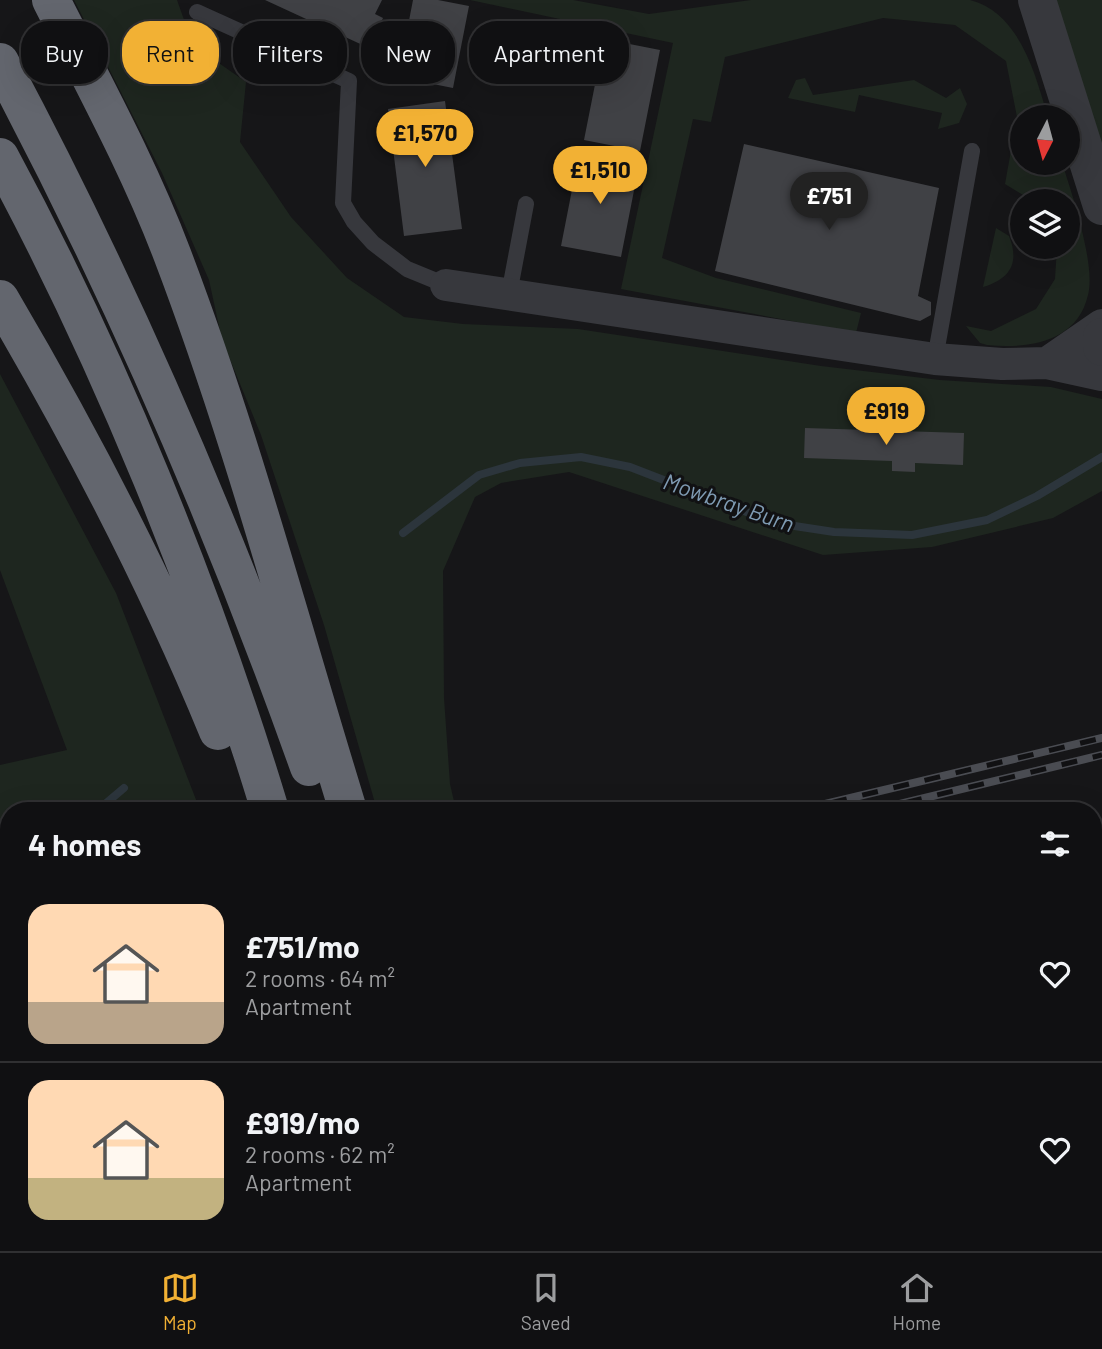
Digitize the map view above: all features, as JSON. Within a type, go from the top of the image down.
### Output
[{"type":"highway","points":[[51,0],[105,107],[172,253],[273,563],[346,802]]},
{"type":"highway","points":[[0,62],[51,158],[118,296],[251,605],[320,802]]},
{"type":"highway","points":[[0,157],[77,312],[134,439],[202,610],[267,802]]},
{"type":"highway","points":[[0,299],[105,484],[175,627],[248,802]]},
{"type":"street","points":[[1033,7],[1069,94],[1102,205]]},
{"type":"street","points":[[446,285],[935,359],[1002,364],[1047,363],[1102,375]]},
{"type":"street","points":[[1047,363],[1102,325]]},
{"type":"street","points":[[1102,337],[1102,347]]},
{"type":"lane","points":[[197,12],[349,81],[343,203],[354,222],[373,243],[407,268],[446,285]]},
{"type":"lane","points":[[935,359],[972,151]]},
{"type":"lane","points":[[509,295],[526,204]]},
{"type":"shaded area","points":[[74,0],[177,0],[184,21],[122,21],[122,84],[219,84],[219,63],[233,73],[233,84],[246,84],[240,142],[291,217],[347,278],[404,317],[463,324],[578,329],[821,366],[940,380],[1051,387],[1102,399],[1102,491],[1053,518],[932,547],[823,555],[569,472],[501,483],[475,497],[443,571],[444,698],[450,784],[454,802],[375,802],[324,625],[261,435],[222,340],[209,280],[162,173],[108,67],[108,21],[85,21]]},
{"type":"shaded area","points":[[470,0],[573,0],[649,14],[751,0],[970,0],[987,7],[1013,31],[1031,65],[1044,105],[1015,105],[1006,61],[955,25],[883,18],[725,57],[711,122],[693,119],[662,258],[716,278],[861,313],[856,333],[621,289],[673,43],[629,34],[629,21],[569,21]]},
{"type":"shaded area","points":[[1050,0],[1102,0],[1102,159]]},
{"type":"shaded area","points":[[805,78],[813,95],[914,80],[946,98],[960,88],[967,104],[959,123],[938,129],[942,113],[859,95],[855,112],[788,98],[796,80]]},
{"type":"shaded area","points":[[1010,156],[1010,175],[1066,175],[1070,189],[1013,189],[1005,184]]},
{"type":"shaded area","points":[[1080,222],[1090,282],[1082,311],[1073,324],[1048,339],[1018,346],[980,343],[966,326],[991,331],[1036,309],[1055,279],[1056,259],[1080,259]]},
{"type":"shaded area","points":[[996,228],[1009,236],[1010,259],[1013,259],[1013,262],[1000,279],[983,287]]},
{"type":"shaded area","points":[[0,374],[116,593],[197,802],[0,802],[0,765],[67,750],[0,570]]},
{"type":"building","points":[[265,0],[382,0],[375,14],[383,18],[382,21],[361,21],[361,44],[347,38],[347,21],[310,21]]},
{"type":"building","points":[[413,0],[438,0],[469,6],[455,78],[455,21],[409,21]]},
{"type":"building","points":[[629,44],[660,50],[640,151],[584,140],[595,84],[629,84]]},
{"type":"building","points":[[433,84],[454,84],[453,88]]},
{"type":"building","points":[[445,101],[462,229],[404,236],[388,109]]},
{"type":"building","points":[[744,144],[939,188],[918,296],[931,302],[931,315],[920,321],[715,271]]},
{"type":"building","points":[[579,154],[639,165],[621,257],[561,246]]},
{"type":"building","points":[[805,428],[964,433],[963,465],[915,463],[915,472],[892,471],[892,461],[804,458]]},
{"type":"waterway","name":"Mowbray Burn","points":[[403,533],[479,475],[520,463],[581,457],[630,467],[775,523],[834,532],[912,535],[987,520],[1037,496],[1102,457]]},
{"type":"waterway","name":"Mowbray Burn","points":[[107,802],[124,788]]},
{"type":"railway","points":[[834,802],[1102,738]]},
{"type":"railway","points":[[908,802],[1102,755]]}]
